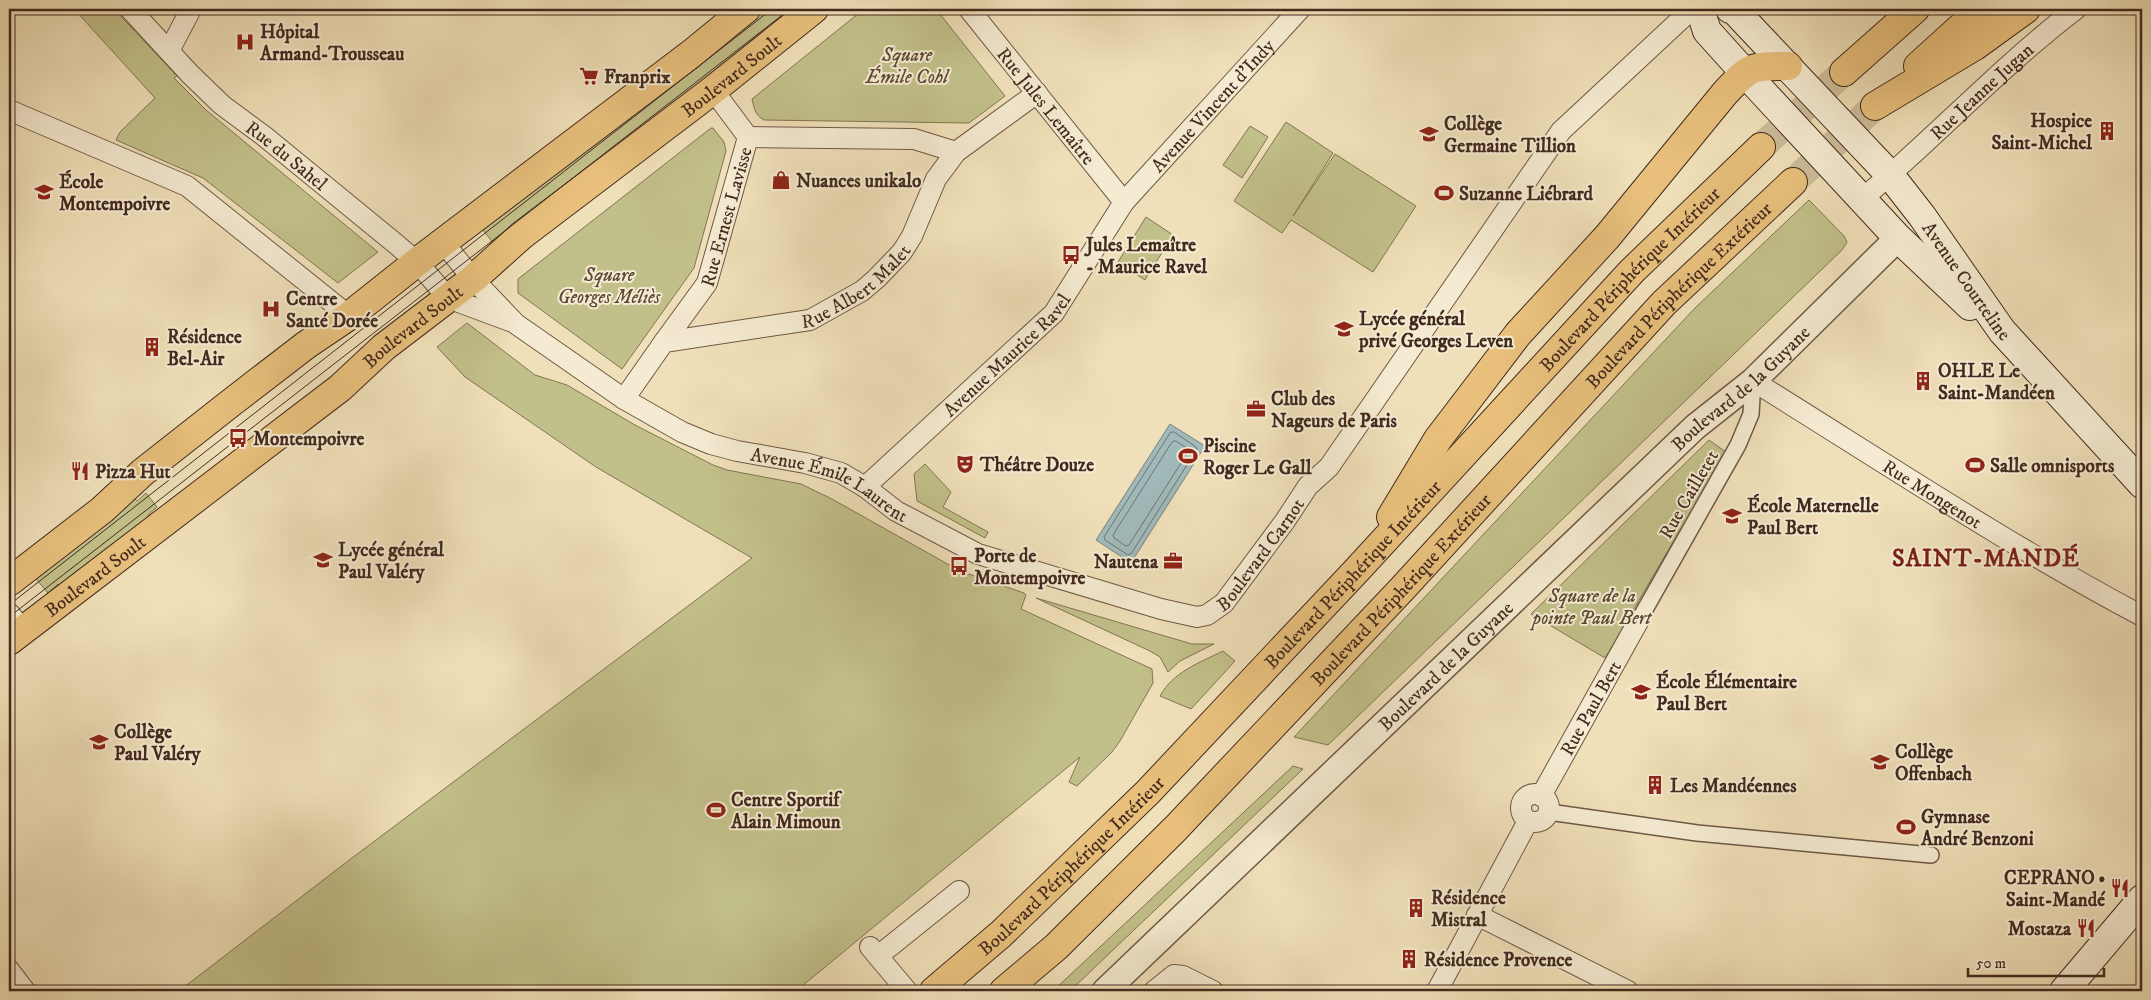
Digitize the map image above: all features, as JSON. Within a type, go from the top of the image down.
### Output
[{"type":"main road","points":[[9,582],[102,510],[143,472],[232,402],[306,345],[349,316],[443,242],[692,54],[746,9]]},
{"type":"main road","name":"Boulevard Soult","points":[[13,628],[89,578],[184,509],[340,388],[384,347],[473,279],[522,236],[713,90],[814,9]]},
{"type":"main road","name":"Avenue Courteline","points":[[1700,9],[1707,31],[1898,238],[1966,303],[2002,331]]},
{"type":"main road","name":"Avenue Courteline","points":[[1730,9],[1734,10],[1788,66],[1890,175],[1922,216],[2002,331]]},
{"type":"main road","points":[[1889,9],[1844,72],[1915,9]]},
{"type":"main road","points":[[1981,9],[1875,106],[1975,46],[2026,9]]},
{"type":"main road","points":[[1357,570],[1438,439],[1518,334],[1607,237],[1744,72],[1760,66],[1788,66]]},
{"type":"main road","name":"Boulevard Périphérique Intérieur","points":[[934,991],[1001,934],[1148,792],[1357,570],[1632,272],[1761,147]]},
{"type":"main road","name":"Boulevard Périphérique Extérieur","points":[[1004,991],[1056,947],[1176,828],[1402,589],[1664,303],[1793,182]]},
{"type":"main road","points":[[2002,331],[2142,484]]},
{"type":"main road","points":[[2064,991],[2142,899]]},
{"type":"street","name":"Rue du Sahel","points":[[130,9],[222,104],[264,136],[417,262],[448,298]]},
{"type":"street","points":[[169,51],[191,9]]},
{"type":"street","name":"Rue Jules Lemaître","points":[[969,9],[1124,202]]},
{"type":"street","name":"Avenue Vincent d'Indy","points":[[1124,202],[1300,9]]},
{"type":"street","name":"Boulevard Carnot","points":[[1161,609],[1197,617],[1206,615],[1224,603],[1285,521],[1308,486],[1329,467],[1344,446],[1443,299],[1561,131],[1692,9]]},
{"type":"street","name":"Rue Jeanne Jugan","points":[[1890,175],[2037,39],[2076,9]]},
{"type":"street","points":[[713,90],[748,137]]},
{"type":"street","name":"Rue Albert Malet","points":[[664,342],[810,320],[862,290],[876,279],[902,252],[912,236],[936,179],[956,152],[1037,94]]},
{"type":"street","points":[[9,110],[187,186],[349,316]]},
{"type":"street","name":"Rue Ernest Lavisse","points":[[664,342],[707,283],[748,137],[914,139],[956,152]]},
{"type":"street","points":[[1862,199],[1890,175]]},
{"type":"street","name":"Avenue Maurice Ravel","points":[[865,487],[1054,313],[1124,202]]},
{"type":"street","name":"Avenue Courteline","points":[[1898,238],[1906,238],[1920,229],[1922,216]]},
{"type":"street","name":"Boulevard de la Guyane","points":[[1105,991],[1695,427],[1753,381],[1898,238]]},
{"type":"street","name":"Avenue Émile Laurent","points":[[443,242],[473,279],[516,324],[624,398],[682,432],[712,444],[840,473],[865,487],[896,511],[978,554],[1161,609]]},
{"type":"street","name":"Avenue Émile Laurent","points":[[448,298],[516,324]]},
{"type":"street","points":[[624,398],[664,342]]},
{"type":"street","name":"Rue Mongenot","points":[[1753,381],[1927,492],[2142,616]]},
{"type":"street","name":"Rue Cailletet","points":[[1639,620],[1738,445],[1751,414],[1753,381]]},
{"type":"street","name":"Rue Paul Bert","points":[[1545,804],[1639,620]]},
{"type":"street","points":[[1437,991],[1528,821],[1540,821],[1546,817],[1545,804],[1697,833],[1931,855]]},
{"type":"street","points":[[907,991],[874,951],[959,891]]},
{"type":"street","points":[[1477,915],[1628,991]]},
{"type":"street","points":[[9,970],[25,991]]},
{"type":"street","points":[[1154,991],[1174,975],[1183,976],[1213,991]]},
{"type":"green space","points":[[74,9],[114,9],[177,76],[174,78],[206,110],[378,252],[338,283],[203,178],[116,140],[120,132],[155,98]]},
{"type":"green space","points":[[760,9],[800,9],[494,244],[483,230]]},
{"type":"green space","name":"Square Émile Cohl","points":[[864,9],[936,9],[1005,96],[969,123],[764,120],[757,114],[752,99]]},
{"type":"green space","points":[[1286,122],[1333,153],[1293,216],[1335,154],[1416,206],[1373,272],[1291,220],[1282,233],[1234,201]]},
{"type":"green space","points":[[1250,126],[1268,137],[1242,178],[1223,165]]},
{"type":"green space","name":"Square Georges Méliès","points":[[711,128],[724,142],[726,151],[694,268],[622,369],[518,293],[518,279]]},
{"type":"green space","points":[[1809,200],[1844,236],[1847,242],[1842,250],[1328,745],[1294,737],[1695,308]]},
{"type":"green space","points":[[1146,217],[1173,235],[1145,280],[1118,262]]},
{"type":"green space","name":"Centre Sportif Alain Mimoun","points":[[467,323],[535,375],[567,385],[635,425],[713,465],[727,470],[801,484],[832,499],[960,571],[1024,593],[1026,595],[1021,609],[1152,669],[1153,683],[1120,741],[1112,752],[1077,786],[1069,782],[1080,757],[796,991],[179,991],[344,864],[752,558],[596,467],[465,377],[437,347]]},
{"type":"green space","name":"Square de la pointe Paul Bert","points":[[1709,440],[1726,452],[1605,658],[1531,614]]},
{"type":"green space","points":[[925,464],[951,492],[943,507],[988,532],[985,538],[917,501],[914,474]]},
{"type":"green space","points":[[146,493],[157,507],[148,515],[153,521],[62,588],[58,584],[48,593],[36,579],[48,570],[44,566],[131,494],[137,501]]},
{"type":"green space","points":[[1036,598],[1192,644],[1214,644],[1180,661],[1168,672],[1160,657],[1150,651]]},
{"type":"green space","points":[[1223,651],[1235,661],[1191,709],[1160,696],[1179,674]]},
{"type":"green space","points":[[1293,766],[1303,769],[1070,991],[1053,991]]},
{"type":"water","points":[[1170,424],[1205,446],[1131,563],[1096,540]]},
{"type":"tunnel","points":[[1761,147],[1844,72]]},
{"type":"tunnel","points":[[1793,182],[1875,106]]},
{"type":"tram line","points":[[9,605],[772,9]]},
{"type":"tram line","points":[[9,617],[790,9]]},
{"type":"place","name":"Hôpital Armand-Trousseau","points":[[245,42]]},
{"type":"place","name":"Franprix","points":[[589,76]]},
{"type":"place","name":"Hospice Saint-Michel","points":[[2107,131]]},
{"type":"place","name":"Collège Germaine Tillion","points":[[1429,134]]},
{"type":"place","name":"Nuances unikalo","points":[[781,180]]},
{"type":"place","name":"École Montempoivre","points":[[44,192]]},
{"type":"place","name":"Suzanne Liébrard","points":[[1444,193]]},
{"type":"place","name":"Jules Lemaître - Maurice Ravel","points":[[1071,255]]},
{"type":"place","name":"Centre Santé Dorée","points":[[271,309]]},
{"type":"place","name":"Lycée général privé Georges Leven","points":[[1344,329]]},
{"type":"place","name":"Résidence Bel-Air","points":[[152,347]]},
{"type":"place","name":"OHLE Le Saint-Mandéen","points":[[1923,381]]},
{"type":"place","name":"Club des Nageurs de Paris","points":[[1256,409]]},
{"type":"place","name":"Montempoivre","points":[[238,438]]},
{"type":"place","name":"Piscine Roger Le Gall","points":[[1188,456]]},
{"type":"place","name":"Théâtre Douze","points":[[965,464]]},
{"type":"place","name":"Salle omnisports","points":[[1975,465]]},
{"type":"place","name":"Pizza Hut","points":[[80,471]]},
{"type":"place","name":"École Maternelle Paul Bert","points":[[1732,516]]},
{"type":"place","name":"Lycée général Paul Valéry","points":[[323,560]]},
{"type":"place","name":"Nautena","points":[[1173,561]]},
{"type":"place","name":"Porte de Montempoivre","points":[[959,566]]},
{"type":"place","name":"École Élémentaire Paul Bert","points":[[1641,692]]},
{"type":"place","name":"Collège Paul Valéry","points":[[99,742]]},
{"type":"place","name":"Collège Offenbach","points":[[1880,762]]},
{"type":"place","name":"Les Mandéennes","points":[[1655,785]]},
{"type":"place","name":"Centre Sportif Alain Mimoun","points":[[716,810]]},
{"type":"place","name":"Gymnase André Benzoni","points":[[1906,827]]},
{"type":"place","name":"CEPRANO • Saint-Mandé","points":[[2120,888]]},
{"type":"place","name":"Résidence Mistral","points":[[1416,908]]},
{"type":"place","name":"Mostaza","points":[[2086,928]]},
{"type":"place","name":"Résidence Provence","points":[[1409,959]]},
{"type":"district","name":"SAINT-MANDÉ","points":[[1986,558]]}]
